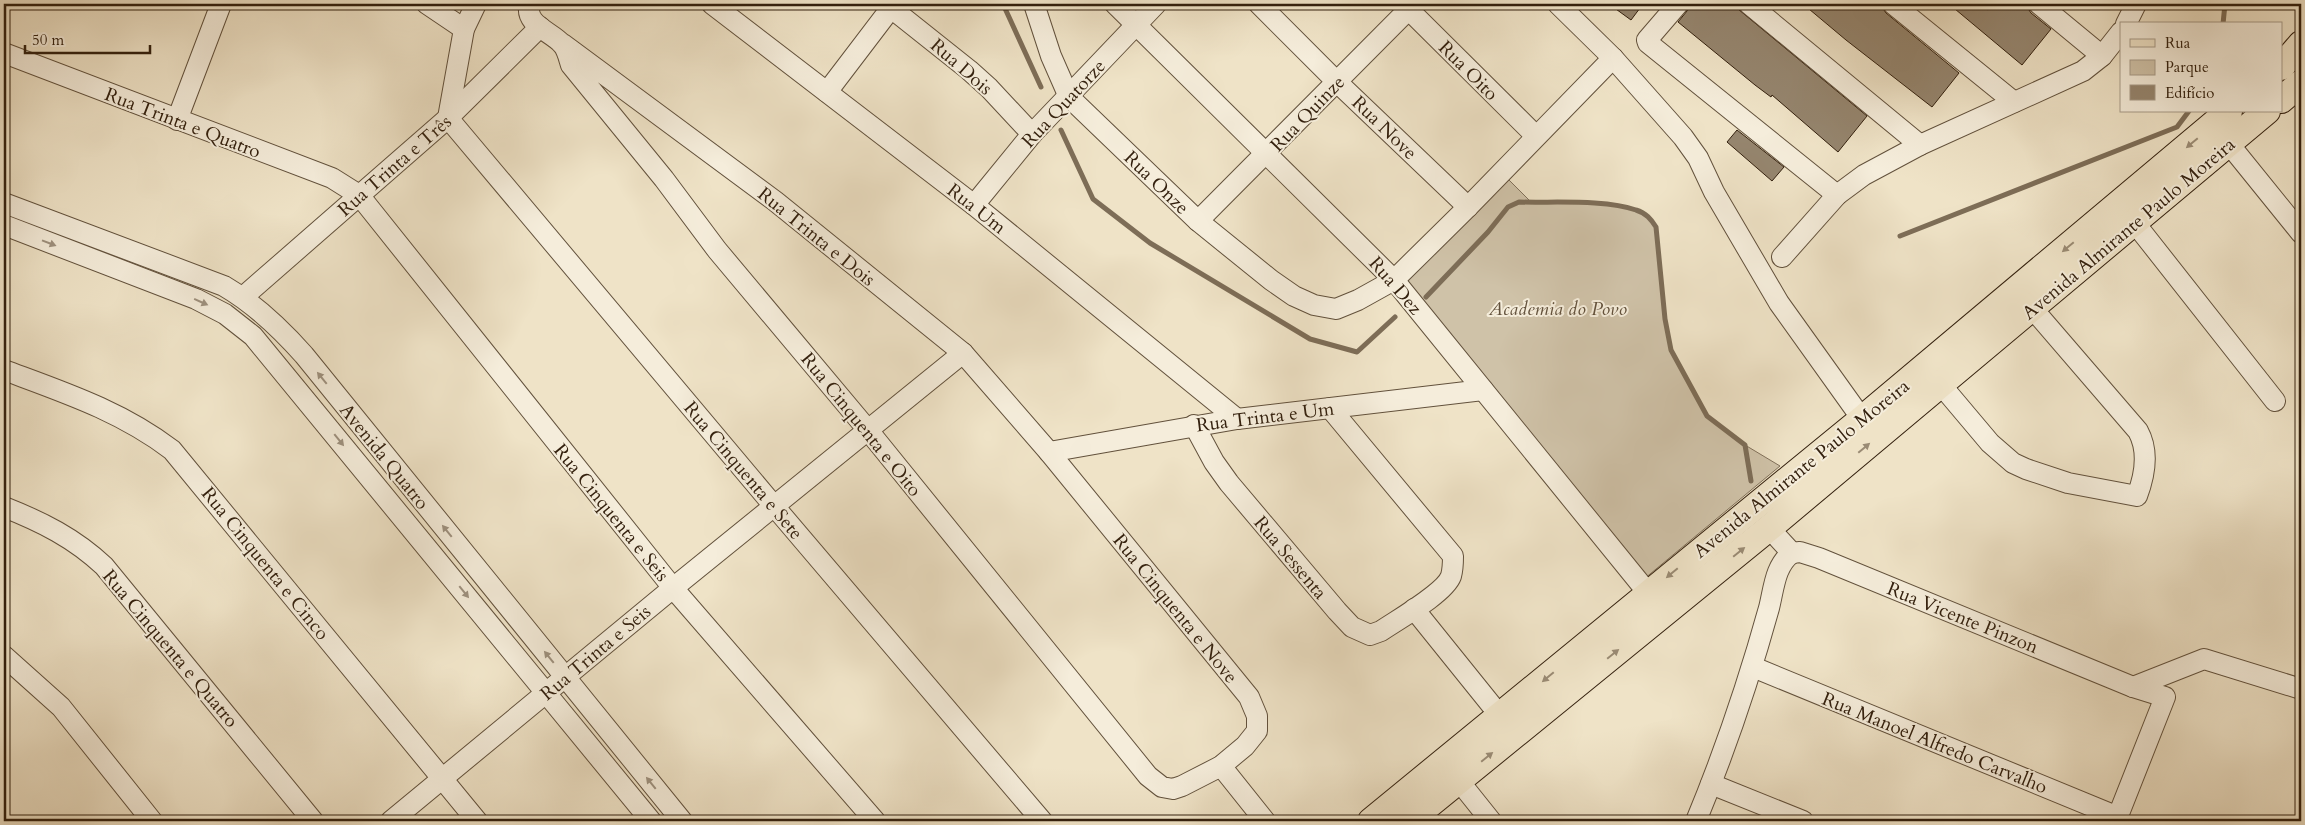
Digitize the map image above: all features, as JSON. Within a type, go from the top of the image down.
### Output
[{"type":"main road","points":[[2282,66],[2301,44]]},
{"type":"main road","points":[[2282,99],[2301,83]]},
{"type":"main road","name":"Avenida Almirante Paulo Moreira","points":[[1409,821],[1769,528],[1933,375],[2228,112]]},
{"type":"main road","name":"Avenida Almirante Paulo Moreira","points":[[1371,821],[1501,717],[1648,593],[1862,419],[1933,375],[2032,308],[2266,112]]},
{"type":"street","points":[[177,120],[221,4]]},
{"type":"street","points":[[427,4],[464,30]]},
{"type":"street","points":[[448,118],[464,30],[476,4]]},
{"type":"street","name":"Rua Um","points":[[712,4],[974,205],[1238,419]]},
{"type":"street","name":"Rua Onze","points":[[1034,4],[1051,56],[1068,97],[1198,221],[1294,296],[1314,305],[1336,309],[1358,300],[1394,280]]},
{"type":"street","name":"Rua Dez","points":[[1115,4],[1394,280],[1648,593]]},
{"type":"street","name":"Rua Quatorze","points":[[974,205],[1032,134],[1156,4]]},
{"type":"street","name":"Rua Nove","points":[[1259,4],[1468,208]]},
{"type":"street","points":[[1558,4],[1613,58],[1684,137],[1698,158],[1714,192],[1779,303],[1862,419]]},
{"type":"street","points":[[1678,4],[1647,40],[1648,43],[1837,195]]},
{"type":"street","points":[[1749,4],[1920,145]]},
{"type":"street","points":[[1893,4],[2014,102]]},
{"type":"street","points":[[2039,4],[2102,56]]},
{"type":"street","points":[[2127,22],[2136,4]]},
{"type":"street","points":[[827,92],[890,5]]},
{"type":"street","name":"Rua Dois","points":[[890,5],[989,88],[1032,134]]},
{"type":"street","points":[[529,6],[532,19],[540,28],[563,44]]},
{"type":"street","name":"Rua Quinze","points":[[1198,221],[1266,155],[1409,6]]},
{"type":"street","name":"Rua Oito","points":[[1409,6],[1536,136]]},
{"type":"street","name":"Rua Trinta e Três","points":[[243,297],[448,118],[540,28]]},
{"type":"street","points":[[1782,257],[1837,195],[1886,162],[2083,71],[2102,56],[2120,33]]},
{"type":"street","name":"Rua Trinta e Dois","points":[[563,44],[775,201],[963,353],[1049,452]]},
{"type":"street","name":"Rua Cinquenta e Oito","points":[[563,44],[571,65],[664,179],[717,250],[867,430],[1148,776],[1162,787],[1173,789],[1222,766]]},
{"type":"street","name":"Rua Trinta e Quatro","points":[[4,53],[332,178],[359,195]]},
{"type":"street","points":[[1394,280],[1468,208],[1613,58]]},
{"type":"street","name":"Rua Cinquenta e Sete","points":[[448,118],[1042,821]]},
{"type":"street","points":[[2229,144],[2301,233]]},
{"type":"street","name":"Rua Cinquenta e Seis","points":[[359,195],[673,588],[875,821]]},
{"type":"street","name":"Avenida Quatro","points":[[4,203],[224,286],[243,297],[286,335],[682,821]]},
{"type":"street","points":[[2134,222],[2275,401]]},
{"type":"street","name":"Avenida Quatro","points":[[4,225],[196,299],[225,314],[246,330],[267,352],[651,821]]},
{"type":"street","points":[[1933,375],[1990,443],[2013,463],[2068,483],[2137,496],[2144,468],[2145,449],[2138,431],[2032,308]]},
{"type":"street","name":"Rua Trinta e Seis","points":[[391,821],[673,588],[963,353]]},
{"type":"street","name":"Rua Cinquenta e Cinco","points":[[4,370],[122,416],[148,431],[172,450],[477,821]]},
{"type":"street","name":"Rua Trinta e Um","points":[[1049,452],[1194,425],[1483,390]]},
{"type":"street","points":[[1330,408],[1452,556],[1451,577],[1442,588],[1414,609],[1501,717]]},
{"type":"street","name":"Rua Sessenta","points":[[1194,425],[1214,462],[1229,482],[1352,627],[1370,635],[1381,631],[1414,609]]},
{"type":"street","name":"Rua Cinquenta e Nove","points":[[1049,452],[1249,697],[1257,716],[1258,731],[1245,746],[1222,766]]},
{"type":"street","name":"Rua Cinquenta e Quatro","points":[[4,507],[40,521],[62,533],[85,548],[104,566],[313,821]]},
{"type":"street","points":[[1696,821],[1753,668],[1777,575],[1786,558],[1792,553],[1769,528]]},
{"type":"street","name":"Rua Vicente Pinzon","points":[[1792,553],[1800,552],[1819,558],[2133,687],[2165,697],[2117,819]]},
{"type":"street","points":[[4,656],[61,707],[152,821]]},
{"type":"street","points":[[2133,687],[2204,659],[2301,689]]},
{"type":"street","name":"Rua Manoel Alfredo Carvalho","points":[[1753,668],[2117,819]]},
{"type":"street","points":[[1222,766],[1264,821]]},
{"type":"street","points":[[1459,781],[1491,821]]},
{"type":"street","points":[[1711,784],[1803,821]]},
{"type":"green space","name":"Academia do Povo","points":[[1507,178],[1532,203],[1581,202],[1616,205],[1632,209],[1646,217],[1656,227],[1665,319],[1671,350],[1683,375],[1707,416],[1745,445],[1780,466],[1644,579],[1401,281]]},
{"type":"building","points":[[1609,4],[1643,4],[1631,20]]},
{"type":"building","points":[[1690,4],[1732,4],[1867,116],[1838,152],[1772,95],[1771,97],[1755,85],[1678,22]]},
{"type":"building","points":[[1803,4],[1880,4],[1886,13],[1959,73],[1932,107]]},
{"type":"building","points":[[1949,4],[1981,4],[1988,10],[1994,4],[2025,4],[2031,13],[2051,29],[2022,65]]},
{"type":"building","points":[[1737,130],[1784,167],[1772,181],[1727,142]]},
{"type":"waterway","points":[[1003,4],[1041,87]]},
{"type":"waterway","points":[[2223,22],[2225,4]]},
{"type":"waterway","points":[[1900,236],[2177,127],[2188,112]]},
{"type":"waterway","points":[[1061,130],[1093,199],[1150,243],[1310,339],[1357,352],[1395,317]]},
{"type":"waterway","points":[[1426,297],[1488,232],[1508,207],[1519,202],[1610,204],[1643,213],[1656,227],[1665,319],[1671,350],[1707,416],[1745,445],[1751,481]]}]
